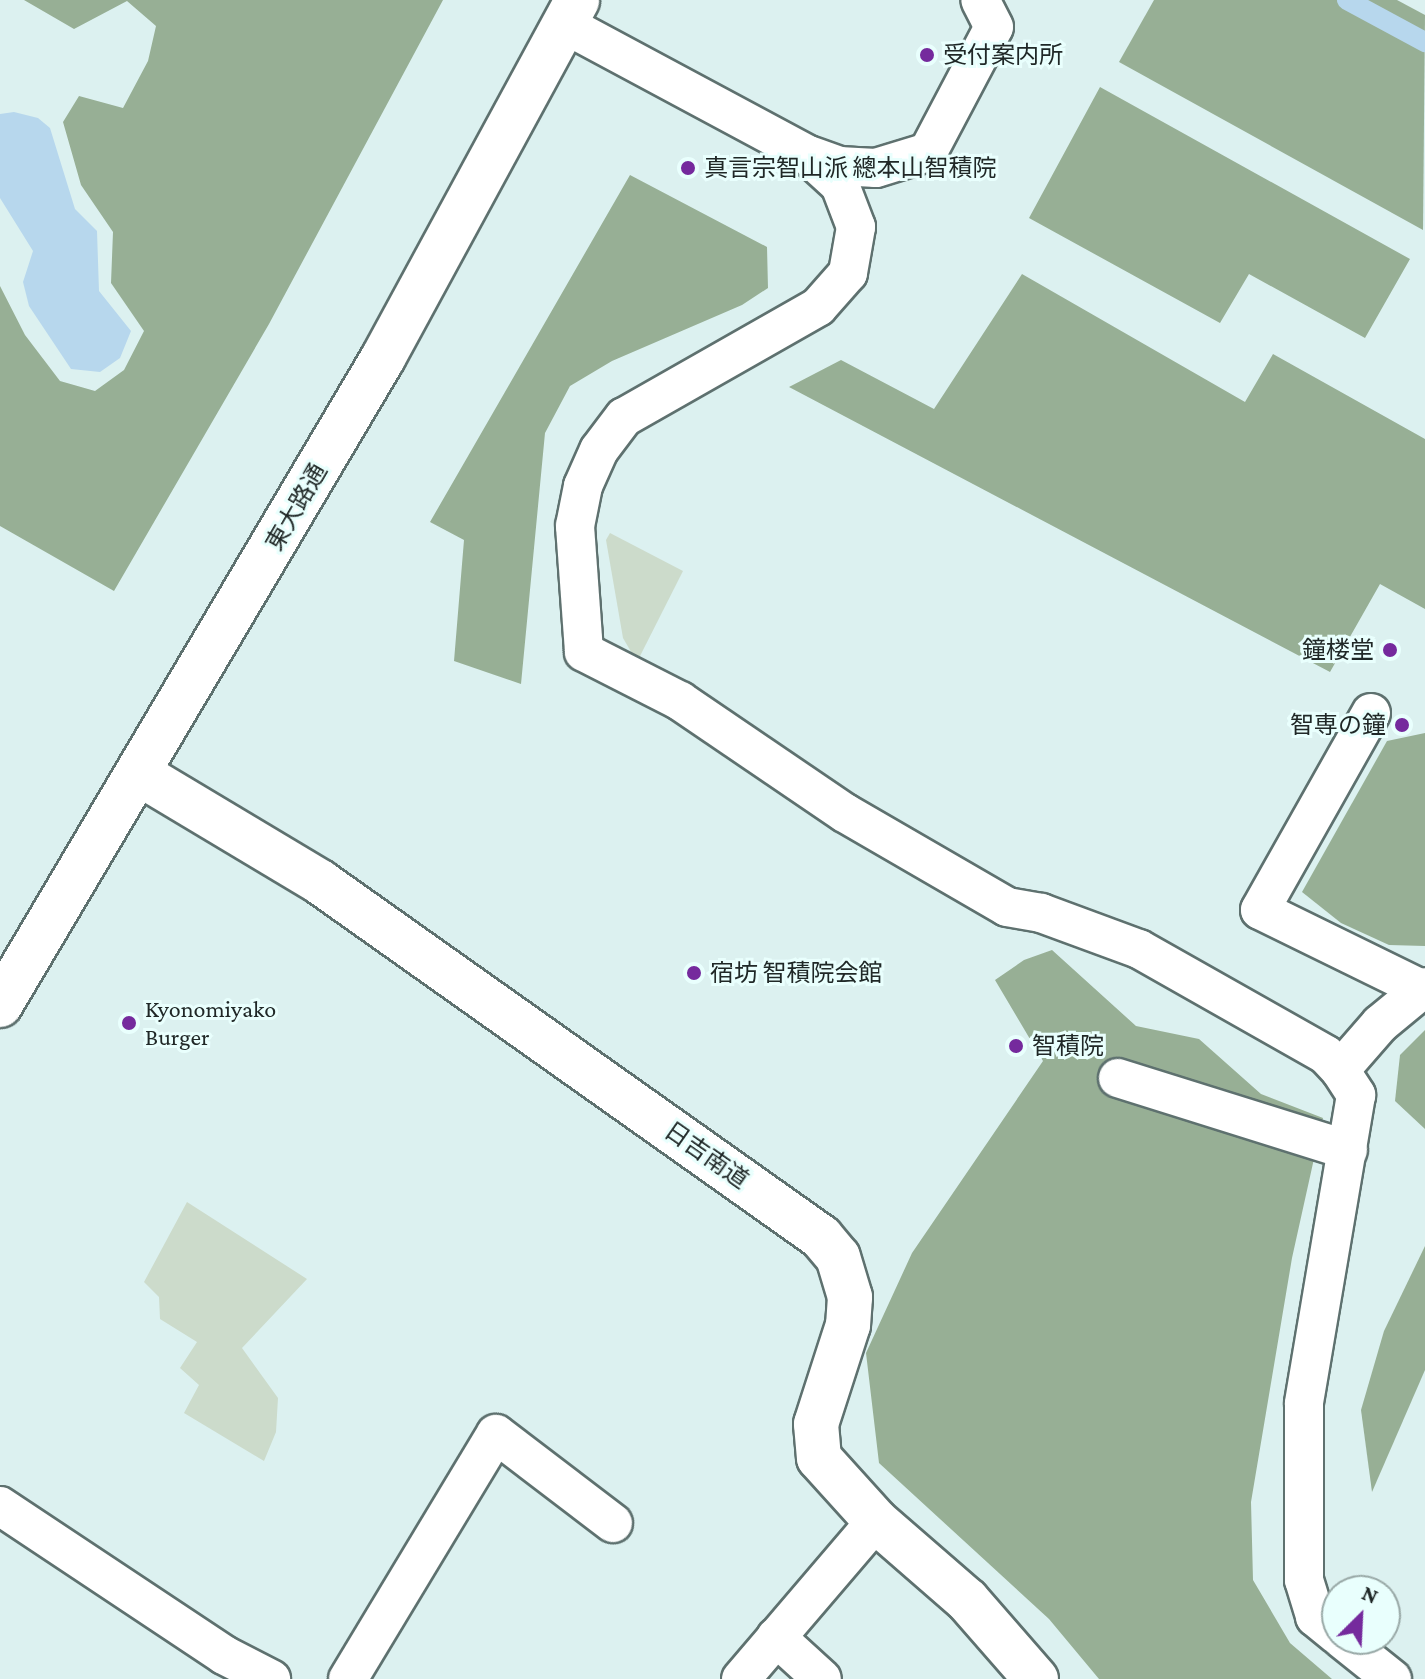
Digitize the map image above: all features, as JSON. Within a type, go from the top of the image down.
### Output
[{"type":"street","name":"東大路通","points":[[0,1005],[383,358],[570,12]]},
{"type":"street","name":"日吉南道","points":[[138,773],[320,882],[821,1237],[844,1270],[850,1310],[815,1441],[828,1472],[876,1521],[967,1600],[1036,1679]]},
{"type":"lane","points":[[570,12],[806,154],[839,166],[876,168],[928,152],[994,27],[980,0]]},
{"type":"lane","points":[[806,154],[840,185],[851,206],[855,252],[848,273],[818,307],[624,417],[611,433],[583,486],[575,526],[584,652],[680,701],[845,813],[1007,907],[1041,913],[1139,949],[1326,1055],[1340,1070],[1356,1095],[1304,1404],[1304,1580],[1315,1617],[1321,1622]]},
{"type":"lane","points":[[1340,1070],[1423,988],[1260,910],[1371,713]]},
{"type":"lane","points":[[1118,1078],[1348,1150]]},
{"type":"lane","points":[[348,1679],[496,1434],[613,1523]]},
{"type":"lane","points":[[0,1506],[215,1667],[271,1679]]},
{"type":"lane","points":[[741,1679],[876,1521]]},
{"type":"lane","points":[[776,1637],[822,1679]]},
{"type":"lane","points":[[1362,1655],[1392,1679]]},
{"type":"green space","points":[[24,0],[443,0],[269,324],[114,591],[0,526],[0,286],[25,335],[60,381],[95,391],[124,370],[144,331],[111,283],[113,232],[81,185],[63,122],[79,96],[123,108],[148,61],[156,26],[127,1],[74,29]]},
{"type":"green space","points":[[1154,0],[1397,0],[1425,15],[1423,230],[1119,62]]},
{"type":"green space","points":[[1100,87],[1410,259],[1365,338],[1249,274],[1220,323],[1029,218]]},
{"type":"green space","points":[[630,175],[767,247],[768,288],[742,305],[612,361],[570,386],[545,433],[521,684],[454,661],[464,540],[430,522]]},
{"type":"green space","points":[[1022,274],[1245,402],[1273,354],[1425,439],[1425,609],[1380,584],[1330,672],[789,387],[841,360],[934,409]]},
{"type":"green space","points":[[610,533],[683,571],[637,662],[623,638],[606,540]]},
{"type":"green space","points":[[1425,733],[1425,946],[1389,945],[1341,923],[1302,892],[1387,741]]},
{"type":"green space","points":[[1052,950],[1136,1026],[1199,1039],[1261,1094],[1323,1118],[1292,1258],[1251,1502],[1253,1580],[1290,1643],[1332,1679],[1099,1679],[1049,1619],[879,1463],[866,1353],[912,1253],[1043,1061],[995,980],[1024,960]]},
{"type":"green space","points":[[1425,1030],[1425,1129],[1395,1101],[1400,1055]]},
{"type":"green space","points":[[187,1202],[307,1279],[242,1348],[278,1398],[276,1432],[264,1461],[184,1413],[199,1385],[180,1368],[197,1342],[160,1319],[159,1297],[144,1282]]},
{"type":"green space","points":[[1425,1246],[1425,1370],[1372,1492],[1361,1410],[1384,1331]]},
{"type":"water","points":[[14,112],[38,118],[50,128],[75,209],[97,231],[99,291],[131,331],[120,358],[100,372],[71,369],[29,306],[23,282],[33,251],[0,198],[0,114]]},
{"type":"waterway","points":[[1347,0],[1425,42]]},
{"type":"place","name":"受付案内所","points":[[927,55]]},
{"type":"place","name":"真言宗智山派 總本山智積院","points":[[688,168]]},
{"type":"place","name":"鐘楼堂","points":[[1390,650]]},
{"type":"place","name":"智専の鐘","points":[[1402,725]]},
{"type":"place","name":"宿坊 智積院会館","points":[[694,973]]},
{"type":"place","name":"Kyonomiyako Burger","points":[[129,1023]]},
{"type":"place","name":"智積院","points":[[1016,1046]]}]
